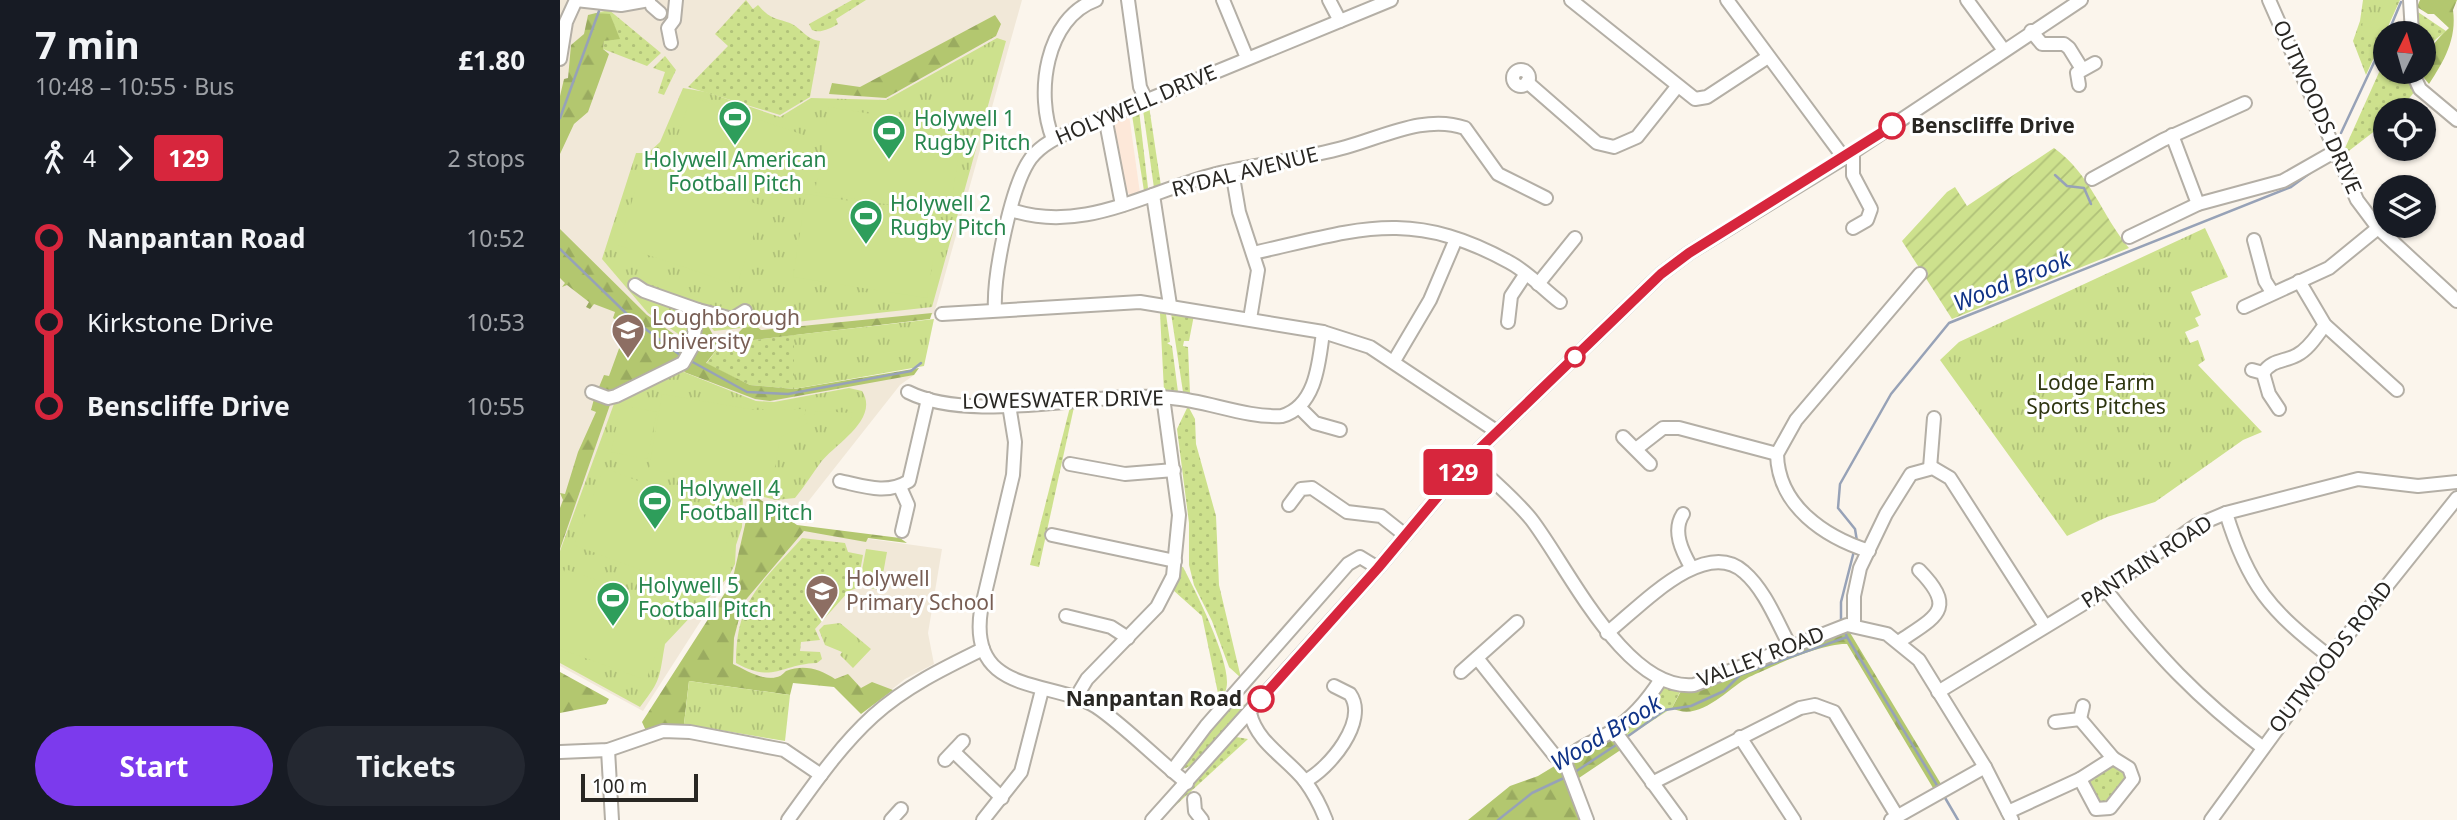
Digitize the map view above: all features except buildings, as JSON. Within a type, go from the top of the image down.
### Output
[{"type":"street","points":[[560,59],[564,15],[576,0],[629,4],[660,14],[668,29],[671,43]]},
{"type":"street","points":[[660,14],[676,0]]},
{"type":"street","points":[[1053,139],[1046,121],[1044,95],[1059,32],[1071,13],[1096,0]]},
{"type":"street","points":[[1128,0],[1140,87],[1146,100]]},
{"type":"street","points":[[1223,0],[1247,58]]},
{"type":"street","points":[[1329,0],[1340,21]]},
{"type":"street","name":"HOLYWELL DRIVE","points":[[995,310],[997,278],[1011,210],[1026,166],[1042,146],[1105,117],[1391,0]]},
{"type":"street","points":[[1571,0],[1676,88],[1695,99],[1700,99],[1768,57]]},
{"type":"street","points":[[1727,0],[1768,57],[1849,155],[1853,175],[1871,209],[1867,220],[1853,228]]},
{"type":"street","points":[[1967,0],[2003,49]]},
{"type":"street","points":[[1153,820],[1378,568],[1469,459],[1661,274],[1689,253],[1849,155],[2003,49],[2081,0]]},
{"type":"street","name":"OUTWOODS DRIVE","points":[[2269,0],[2334,152],[2357,200],[2373,221]]},
{"type":"street","points":[[2410,0],[2411,21]]},
{"type":"street","points":[[2031,31],[2042,44],[2050,47],[2064,44],[2082,69]]},
{"type":"street","points":[[2079,85],[2076,75],[2095,63]]},
{"type":"street","points":[[1527,82],[1597,142],[1614,147],[1637,137],[1676,88]]},
{"type":"street","points":[[2418,84],[2420,89],[2457,120]]},
{"type":"street","points":[[2096,174],[2240,102]]},
{"type":"street","points":[[1105,117],[1122,205]]},
{"type":"street","name":"RYDAL AVENUE","points":[[1011,210],[1056,219],[1122,205],[1232,171],[1323,153],[1438,119],[1465,128],[1499,174],[1540,190]]},
{"type":"street","points":[[2172,135],[2198,204]]},
{"type":"street","points":[[2133,232],[2198,204],[2283,181],[2334,152]]},
{"type":"street","points":[[1232,171],[1239,212],[1253,253],[1258,278],[1250,319]]},
{"type":"street","points":[[1153,194],[1170,304]]},
{"type":"street","points":[[1253,253],[1370,228],[1419,228],[1456,239],[1510,262],[1538,284],[1546,298],[1560,302]]},
{"type":"street","points":[[2244,307],[2329,268],[2373,232]]},
{"type":"street","points":[[1538,284],[1565,254],[1575,238]]},
{"type":"street","name":"OUTWOODS DRIVE","points":[[2389,238],[2457,301]]},
{"type":"street","points":[[1394,361],[1430,300],[1456,239]]},
{"type":"street","points":[[2254,240],[2265,281],[2272,292]]},
{"type":"street","points":[[1861,549],[1797,507],[1783,487],[1777,454],[1796,421],[1913,290],[1920,274]]},
{"type":"street","points":[[1508,322],[1511,296],[1525,275]]},
{"type":"street","points":[[2299,281],[2325,325],[2358,364],[2389,387]]},
{"type":"street","points":[[635,285],[644,291],[698,310],[732,318],[745,311]]},
{"type":"street","points":[[943,314],[1106,302],[1170,304],[1323,332],[1358,342],[1394,361],[1496,431]]},
{"type":"street","points":[[592,392],[608,398],[617,396],[687,358],[698,310]]},
{"type":"street","points":[[2279,409],[2260,375],[2278,360],[2297,355],[2325,325]]},
{"type":"street","points":[[1323,332],[1312,387],[1300,408],[1315,423],[1333,426]]},
{"type":"street","name":"LOWESWATER DRIVE","points":[[908,392],[928,400],[983,406],[1163,397],[1276,417],[1300,408]]},
{"type":"street","points":[[1075,699],[1087,679],[1167,593],[1180,527],[1163,397]]},
{"type":"street","points":[[844,484],[881,489],[900,487],[909,481],[914,472],[928,400]]},
{"type":"street","points":[[1009,405],[1015,457],[981,610],[979,629],[983,649],[988,659],[1004,672],[1042,690],[1101,709],[1188,783]]},
{"type":"street","points":[[1930,468],[1933,415]]},
{"type":"street","points":[[1636,449],[1647,437],[1663,428],[1679,428],[1777,454]]},
{"type":"street","points":[[1623,437],[1650,464]]},
{"type":"street","points":[[1469,459],[1530,518],[1607,633],[1661,679],[1619,738],[1577,751],[1568,771]]},
{"type":"street","points":[[1070,463],[1125,474],[1174,470]]},
{"type":"street","points":[[1845,626],[1861,549],[1904,481],[1918,470],[1930,468],[1940,470],[1950,478],[2045,626]]},
{"type":"street","name":"PANTAIN ROAD","points":[[1938,692],[2106,590],[2195,526],[2226,513],[2358,479],[2418,486],[2457,482]]},
{"type":"street","points":[[900,487],[908,505],[902,531]]},
{"type":"street","points":[[1289,505],[1301,489],[1312,488],[1347,512],[1381,516],[1405,535]]},
{"type":"street","name":"OUTWOODS ROAD","points":[[2211,820],[2330,657],[2457,498]]},
{"type":"street","points":[[2226,513],[2243,562],[2267,602],[2330,657]]},
{"type":"street","points":[[1679,517],[1680,542],[1691,567]]},
{"type":"street","points":[[1052,535],[1175,561]]},
{"type":"street","points":[[1172,771],[1206,726],[1348,564],[1360,557],[1378,568]]},
{"type":"street","points":[[1607,633],[1691,567],[1702,562],[1725,561],[1745,572],[1755,584],[1790,646]]},
{"type":"street","points":[[1900,641],[1932,620],[1940,607],[1937,589],[1919,570]]},
{"type":"street","points":[[2106,590],[2174,673],[2212,709],[2262,747]]},
{"type":"street","points":[[1066,616],[1111,627],[1128,638]]},
{"type":"street","points":[[1461,671],[1517,622]]},
{"type":"street","name":"VALLEY ROAD","points":[[1661,679],[1674,685],[1694,685],[1845,626],[1872,628],[1900,641],[1919,660],[1985,767],[2010,816]]},
{"type":"street","points":[[788,820],[821,775],[873,715],[917,683],[983,649]]},
{"type":"street","points":[[1477,658],[1568,771],[1587,820]]},
{"type":"street","points":[[1305,781],[1323,770],[1348,748],[1356,713],[1353,691],[1334,686]]},
{"type":"street","points":[[984,820],[1021,772],[1042,690]]},
{"type":"street","points":[[1652,783],[1808,705],[1825,706],[1833,712],[1894,818],[1985,767]]},
{"type":"street","points":[[2080,719],[2083,706]]},
{"type":"street","points":[[1250,713],[1258,732],[1273,751]]},
{"type":"street","points":[[2055,722],[2080,719]]},
{"type":"street","points":[[2080,719],[2113,758],[2129,768],[2133,779],[2110,808],[2096,809],[2080,779]]},
{"type":"street","points":[[560,752],[608,750],[663,732],[690,732],[784,750],[821,775]]},
{"type":"street","points":[[1231,734],[1247,733],[1273,751],[1305,781],[1326,820]]},
{"type":"street","points":[[1740,737],[1794,820]]},
{"type":"street","points":[[1619,738],[1680,820]]},
{"type":"street","points":[[608,750],[612,820]]},
{"type":"street","points":[[954,751],[1002,798]]},
{"type":"street","points":[[2010,816],[2080,779],[2113,758]]},
{"type":"shaded area","name":"Loughborough University","points":[[560,0],[1022,0],[934,314],[710,337],[755,399],[914,375],[900,385],[792,522],[727,580],[643,711],[560,666]]},
{"type":"shaded area","points":[[1129,115],[1140,193],[1132,196],[1124,190],[1111,126],[1113,121]]},
{"type":"shaded area","name":"Holywell Primary School","points":[[798,529],[942,549],[928,633],[934,664],[905,679],[862,713],[832,682],[752,676],[688,659]]},
{"type":"green space","points":[[746,0],[753,9],[758,5],[770,16],[792,24],[820,41],[810,97],[780,115],[688,87],[728,46],[715,34]]},
{"type":"green space","points":[[852,0],[866,0],[836,19],[838,24],[835,26],[822,31],[812,30],[809,24]]},
{"type":"green space","points":[[2363,0],[2400,0],[2390,21],[2373,21],[2373,60],[2366,75],[2353,41]]},
{"type":"green space","points":[[2364,0],[2394,0],[2394,9],[2388,21],[2373,21],[2373,35],[2362,31]]},
{"type":"green space","points":[[2420,0],[2457,0],[2453,10],[2451,40],[2436,73],[2436,42],[2449,28],[2434,14],[2428,14],[2417,7]]},
{"type":"green space","points":[[609,10],[661,53],[647,66],[603,49],[604,41],[619,38],[610,15],[596,13]]},
{"type":"green space","points":[[2415,10],[2431,21],[2415,21]]},
{"type":"green space","points":[[610,14],[620,39],[604,41],[603,49],[609,54],[588,112],[574,124],[560,154],[560,96],[564,79],[568,78],[571,45],[584,34],[588,15]]},
{"type":"green space","points":[[995,15],[1001,24],[996,36],[886,98],[829,94],[832,83],[860,87]]},
{"type":"green space","points":[[2436,24],[2446,31],[2436,39]]},
{"type":"green space","points":[[997,38],[1006,41],[932,307],[714,331],[706,320],[687,340],[648,313],[602,259],[636,153],[648,153],[660,142],[683,88],[706,92],[780,117],[811,98],[886,100]]},
{"type":"green space","points":[[665,56],[676,70],[664,95],[658,93],[665,72],[653,68]]},
{"type":"green space","points":[[2374,84],[2415,84],[2417,89],[2409,98],[2373,98],[2373,132],[2341,157]]},
{"type":"green space","name":"Holywell American Football Pitch","points":[[691,97],[801,134],[780,198],[669,161]]},
{"type":"green space","points":[[1149,106],[1161,186],[1154,188],[1143,110]]},
{"type":"green space","name":"Holywell 1 Rugby Pitch","points":[[829,107],[963,129],[949,215],[815,192]]},
{"type":"green space","points":[[1139,110],[1148,188],[1144,191],[1132,115]]},
{"type":"green space","points":[[2054,148],[2086,182],[2129,248],[1952,319],[1902,241],[1947,192],[1955,187],[1967,206]]},
{"type":"green space","points":[[643,167],[763,206],[737,285],[618,245]]},
{"type":"green space","name":"Holywell 2 Rugby Pitch","points":[[806,194],[940,215],[927,298],[793,277]]},
{"type":"green space","name":"Lodge Farm Sports Pitches","points":[[2205,228],[2228,277],[2191,292],[2201,315],[2195,318],[2199,326],[2185,332],[2190,343],[2198,340],[2205,360],[2198,365],[2262,432],[2243,440],[2155,502],[2107,517],[2067,536],[1940,360],[1959,342]]},
{"type":"green space","points":[[560,229],[647,315],[688,344],[678,363],[610,394],[599,387],[604,375],[609,376],[625,332],[619,330],[621,324],[613,318],[615,312],[594,304],[590,309],[586,307],[589,302],[567,285],[562,287],[565,283],[560,278]]},
{"type":"green space","points":[[932,313],[930,319],[721,344],[706,363],[750,385],[794,389],[919,368],[914,375],[770,401],[755,399],[684,372],[698,350],[699,329],[706,322],[713,335],[737,334],[750,321],[761,330]]},
{"type":"green space","points":[[1160,313],[1166,314],[1170,342],[1167,343],[1172,346],[1178,392],[1164,391]]},
{"type":"green space","points":[[1171,313],[1194,315],[1189,341],[1184,341],[1183,346],[1188,347],[1190,394],[1183,392]]},
{"type":"green space","points":[[934,319],[924,366],[794,389],[794,335]]},
{"type":"green space","points":[[794,335],[794,389],[750,385],[706,364],[721,344]]},
{"type":"green space","points":[[681,371],[756,401],[774,402],[849,388],[862,391],[866,401],[865,411],[861,421],[821,462],[795,498],[776,500],[748,493],[743,497],[742,527],[736,545],[735,564],[729,576],[665,644],[658,677],[640,707],[560,663],[560,551],[615,401]]},
{"type":"green space","points":[[662,394],[755,410],[805,409],[806,414],[798,418],[807,420],[808,423],[780,437],[771,490],[649,469]]},
{"type":"green space","points":[[594,399],[611,402],[560,549],[560,508],[563,500],[560,493],[565,494],[578,452],[596,412],[591,410]]},
{"type":"green space","points":[[621,405],[657,412],[647,459],[611,452]]},
{"type":"green space","points":[[1188,406],[1195,419],[1196,444],[1216,516],[1219,585],[1241,678],[1229,667],[1212,621],[1194,585],[1189,565],[1189,523],[1177,429]]},
{"type":"green space","points":[[1070,407],[1074,407],[1039,567],[1030,565]]},
{"type":"green space","points":[[816,411],[853,413],[844,437],[814,417]]},
{"type":"green space","name":"Holywell 4 Football Pitch","points":[[604,468],[736,518],[707,594],[574,545]]},
{"type":"green space","points":[[752,494],[797,525],[900,538],[907,543],[868,538],[866,542],[804,531],[743,603],[734,638],[733,664],[766,678],[778,677],[786,671],[799,668],[818,670],[835,679],[848,674],[861,688],[872,682],[893,690],[861,714],[834,687],[793,683],[790,695],[689,681],[684,724],[668,725],[647,733],[642,722],[732,582]]},
{"type":"green space","points":[[802,538],[845,543],[848,552],[863,555],[857,588],[849,591],[815,629],[820,640],[801,642],[800,651],[820,652],[822,659],[817,663],[768,672],[759,672],[736,663],[737,641],[746,607],[764,580]]},
{"type":"green space","points":[[866,549],[887,552],[880,590],[859,586]]},
{"type":"green space","points":[[1179,566],[1183,567],[1210,623],[1222,656],[1227,682],[1220,703],[1202,616],[1173,590]]},
{"type":"green space","name":"Holywell 5 Football Pitch","points":[[565,569],[673,607],[646,680],[560,649],[560,584]]},
{"type":"green space","points":[[840,623],[871,649],[853,668],[840,655],[842,652],[825,645],[819,630],[824,625]]},
{"type":"green space","points":[[1849,631],[1941,784],[1933,788],[1847,644],[1811,651],[1771,667],[1749,677],[1703,708],[1682,711],[1672,708],[1681,691],[1698,689]]},
{"type":"green space","points":[[560,672],[609,699],[606,704],[560,713]]},
{"type":"green space","points":[[1661,679],[1683,686],[1672,708],[1621,741],[1614,730]]},
{"type":"green space","points":[[689,681],[790,695],[785,741],[684,724]]},
{"type":"green space","points":[[1233,703],[1246,705],[1207,753],[1189,767],[1181,769],[1179,767]]},
{"type":"green space","points":[[1614,730],[1625,747],[1573,782],[1587,820],[1468,820],[1510,786],[1538,776]]},
{"type":"green space","points":[[1236,737],[1248,739],[1175,806],[1175,805]]},
{"type":"green space","points":[[2113,758],[2131,772],[2105,811],[2080,779]]},
{"type":"waterway","name":"Wood Brook","points":[[2393,21],[2401,2]]},
{"type":"waterway","points":[[560,118],[599,11]]},
{"type":"waterway","name":"Wood Brook","points":[[2341,133],[2373,65]]},
{"type":"waterway","name":"Wood Brook","points":[[1857,541],[1855,529],[1838,508],[1840,484],[1891,394],[1949,323],[2291,187],[2317,168]]},
{"type":"waterway","points":[[2055,175],[2067,186],[2084,188],[2091,204]]},
{"type":"waterway","points":[[560,249],[631,318],[680,355]]},
{"type":"waterway","points":[[689,360],[747,392],[788,394],[911,371],[921,363]]},
{"type":"waterway","name":"Wood Brook","points":[[1841,623],[1841,602],[1854,551]]},
{"type":"waterway","name":"Wood Brook","points":[[1624,739],[1665,710],[1691,706],[1724,691],[1740,675],[1847,637],[1845,632]]},
{"type":"waterway","points":[[1847,637],[1938,787]]},
{"type":"waterway","name":"Wood Brook","points":[[1575,772],[1619,743]]},
{"type":"waterway","name":"Wood Brook","points":[[1498,820],[1532,793],[1566,777]]},
{"type":"waterway","points":[[1944,796],[1958,820]]},
{"type":"bus line","name":"129","points":[[1261,699],[1378,568],[1469,459],[1661,274],[1689,253],[1892,126]]},
{"type":"place","name":"Benscliffe Drive","points":[[1892,126]]},
{"type":"place","name":"Holywell American Football Pitch","points":[[735,147]]},
{"type":"place","name":"Holywell 1 Rugby Pitch","points":[[889,161]]},
{"type":"place","name":"Holywell 2 Rugby Pitch","points":[[866,246]]},
{"type":"place","name":"Loughborough University","points":[[628,360]]},
{"type":"place","name":"Holywell 4 Football Pitch","points":[[655,531]]},
{"type":"place","name":"Holywell Primary School","points":[[822,621]]},
{"type":"place","name":"Holywell 5 Football Pitch","points":[[613,628]]},
{"type":"place","name":"Nanpantan Road","points":[[1261,699]]}]
